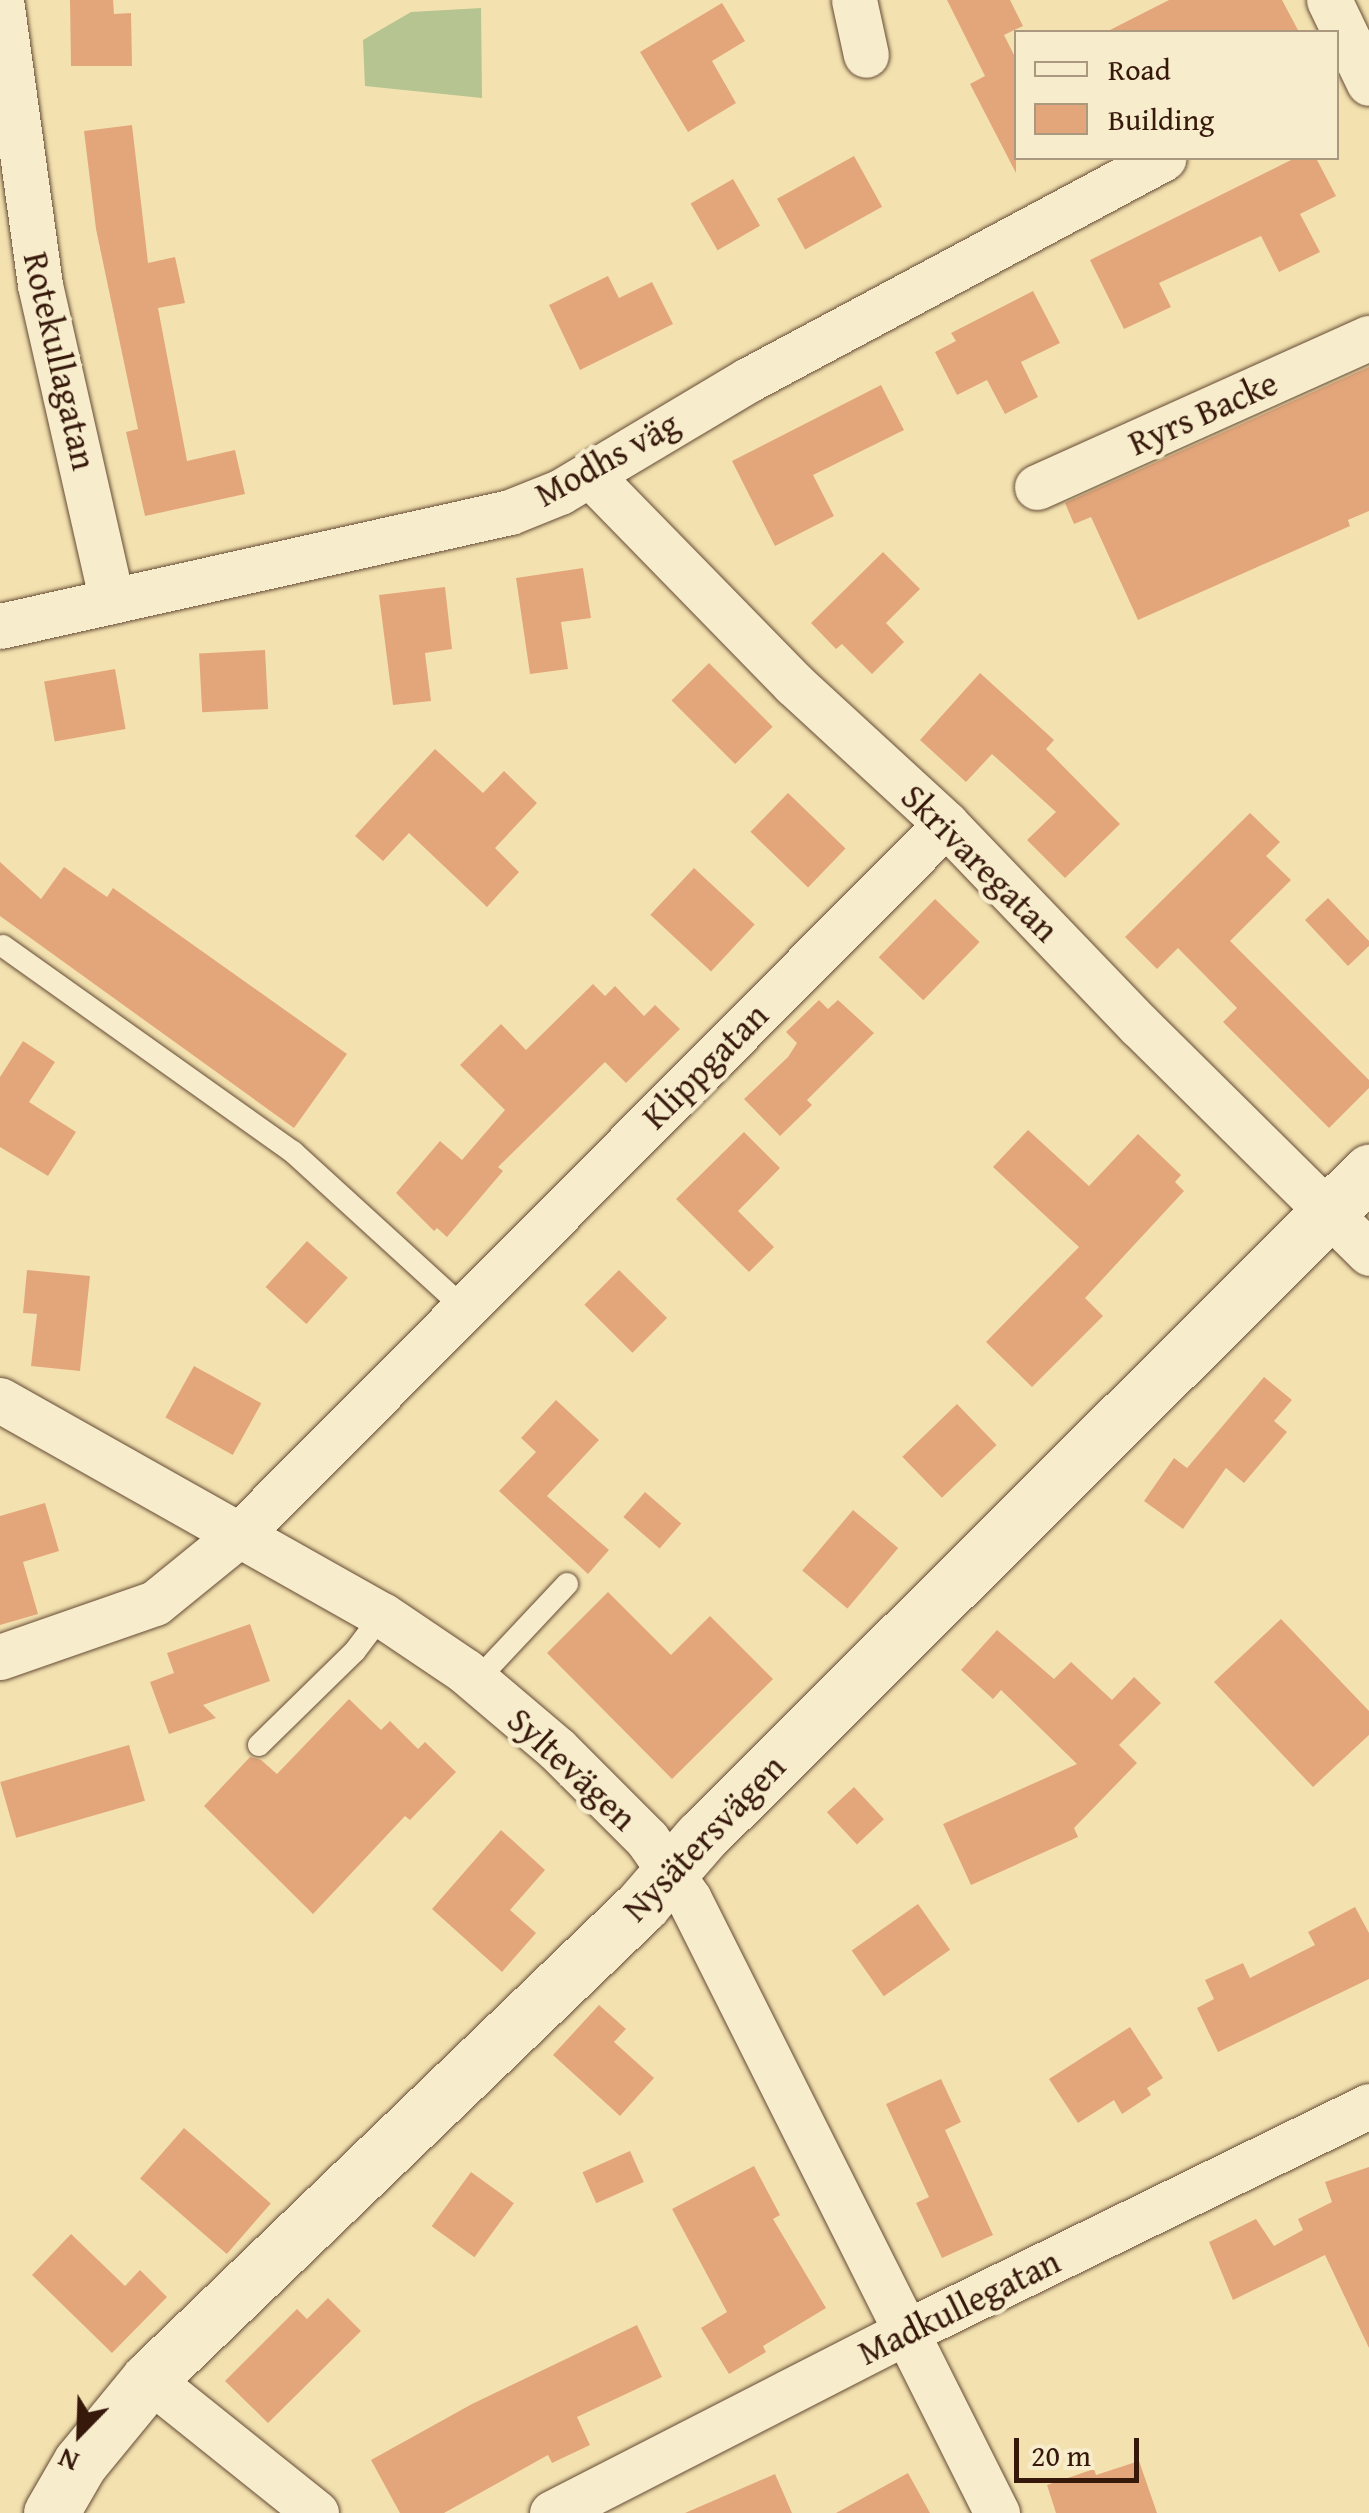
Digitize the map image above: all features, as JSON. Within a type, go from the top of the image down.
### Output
[{"type":"street","name":"Rotekullagatan","points":[[1,0],[40,284],[112,602]]},
{"type":"street","points":[[854,0],[866,55]]},
{"type":"street","points":[[1329,0],[1358,63]]},
{"type":"street","name":"Modhs väg","points":[[0,626],[510,512],[590,475],[748,380],[1159,160]]},
{"type":"street","name":"Ryrs Backe","points":[[1037,487],[1369,338]]},
{"type":"street","name":"Skrivaregatan","points":[[590,475],[794,684],[946,824],[1139,1025],[1369,1252]]},
{"type":"street","name":"Klippgatan","points":[[0,1657],[156,1603],[240,1534],[946,824]]},
{"type":"street","name":"Nysätersvägen","points":[[51,2513],[80,2462],[149,2379],[673,1872],[701,1837],[1369,1172]]},
{"type":"street","name":"Syltevägen","points":[[0,1400],[382,1615],[476,1682],[556,1749],[628,1819],[673,1872],[998,2513]]},
{"type":"street","name":"Madkullegatan","points":[[552,2513],[906,2332],[1369,2106]]},
{"type":"street","points":[[149,2379],[316,2513]]},
{"type":"lane","points":[[4,946],[293,1152],[464,1308]]},
{"type":"lane","points":[[476,1682],[567,1584]]},
{"type":"lane","points":[[260,1745],[355,1652],[382,1615]]},
{"type":"green space","points":[[481,8],[482,98],[365,86],[363,40],[411,12]]},
{"type":"building","points":[[70,0],[113,0],[114,14],[131,13],[132,66],[71,66]]},
{"type":"building","points":[[947,0],[1010,0],[1023,26],[1004,35],[1014,55],[1016,173],[970,84],[985,76]]},
{"type":"building","points":[[1169,0],[1282,0],[1298,30],[1110,30]]},
{"type":"building","points":[[722,3],[745,41],[712,61],[736,103],[688,132],[640,52]]},
{"type":"building","points":[[132,125],[148,263],[175,257],[185,303],[158,308],[187,461],[235,450],[245,494],[145,516],[126,432],[138,429],[96,229],[84,131]]},
{"type":"building","points":[[854,156],[882,207],[805,249],[777,199]]},
{"type":"building","points":[[1291,160],[1317,160],[1336,196],[1300,214],[1320,252],[1279,272],[1261,236],[1159,283],[1171,307],[1124,329],[1090,260]]},
{"type":"building","points":[[733,179],[760,226],[718,250],[691,204]]},
{"type":"building","points":[[608,276],[619,298],[652,282],[673,324],[580,370],[549,305]]},
{"type":"building","points":[[1033,291],[1060,343],[1021,362],[1038,397],[1005,414],[987,380],[957,395],[935,352],[956,341],[951,333]]},
{"type":"building","points":[[1369,367],[1369,511],[1348,520],[1350,526],[1138,620],[1091,517],[1074,524],[1065,503]]},
{"type":"building","points":[[881,385],[904,430],[813,475],[834,516],[775,546],[732,461]]},
{"type":"building","points":[[883,552],[920,589],[886,623],[904,642],[872,674],[842,644],[836,649],[811,623]]},
{"type":"building","points":[[583,568],[591,618],[561,622],[568,669],[530,674],[516,578]]},
{"type":"building","points":[[445,587],[452,649],[425,653],[431,701],[393,705],[379,595]]},
{"type":"building","points":[[265,650],[268,709],[202,712],[199,653]]},
{"type":"building","points":[[709,663],[773,727],[735,764],[672,700]]},
{"type":"building","points":[[115,669],[126,729],[55,742],[44,682]]},
{"type":"building","points":[[980,673],[1054,740],[1046,749],[1120,824],[1065,878],[1027,840],[1056,812],[992,754],[966,782],[920,740]]},
{"type":"building","points":[[435,749],[483,793],[504,771],[537,803],[495,848],[519,872],[487,907],[409,833],[383,861],[355,836]]},
{"type":"building","points":[[788,793],[846,849],[808,887],[750,832]]},
{"type":"building","points":[[1250,813],[1280,842],[1266,856],[1291,880],[1230,941],[1369,1080],[1369,1088],[1329,1128],[1223,1022],[1237,1008],[1178,948],[1157,969],[1125,937]]},
{"type":"building","points":[[0,862],[41,899],[64,867],[107,897],[113,888],[347,1054],[294,1128],[0,916]]},
{"type":"building","points":[[694,868],[755,925],[711,971],[650,915]]},
{"type":"building","points":[[1328,898],[1369,941],[1369,946],[1348,966],[1305,920]]},
{"type":"building","points":[[935,899],[980,942],[923,1000],[879,957]]},
{"type":"building","points":[[593,984],[605,996],[615,986],[644,1016],[655,1005],[680,1029],[626,1083],[605,1062],[498,1167],[503,1171],[447,1237],[437,1228],[434,1231],[396,1193],[440,1141],[462,1160],[505,1110],[460,1065],[501,1024],[526,1050]]},
{"type":"building","points":[[819,1000],[828,1009],[838,1000],[874,1033],[807,1100],[812,1105],[780,1136],[744,1099],[788,1057],[797,1043],[786,1032]]},
{"type":"building","points":[[23,1041],[55,1062],[29,1102],[76,1132],[48,1176],[0,1147],[0,1077]]},
{"type":"building","points":[[1028,1130],[1089,1186],[1138,1134],[1181,1175],[1175,1182],[1184,1191],[1085,1298],[1103,1316],[1032,1387],[986,1342],[1079,1247],[993,1167]]},
{"type":"building","points":[[744,1132],[780,1168],[738,1211],[774,1247],[749,1272],[676,1199]]},
{"type":"building","points":[[307,1241],[348,1278],[306,1324],[266,1287]]},
{"type":"building","points":[[27,1270],[90,1276],[80,1371],[31,1366],[37,1314],[23,1313]]},
{"type":"building","points":[[619,1270],[667,1318],[632,1353],[584,1305]]},
{"type":"building","points":[[194,1366],[261,1403],[233,1455],[165,1418]]},
{"type":"building","points":[[1264,1377],[1292,1400],[1274,1421],[1287,1432],[1244,1483],[1226,1468],[1183,1529],[1144,1501],[1174,1458],[1187,1468]]},
{"type":"building","points":[[556,1400],[599,1440],[547,1496],[609,1550],[588,1574],[499,1491],[536,1452],[521,1438]]},
{"type":"building","points":[[957,1404],[997,1445],[942,1498],[902,1457]]},
{"type":"building","points":[[645,1492],[681,1523],[660,1548],[623,1517]]},
{"type":"building","points":[[45,1503],[59,1551],[23,1562],[38,1614],[0,1625],[0,1516]]},
{"type":"building","points":[[853,1510],[898,1548],[847,1608],[802,1571]]},
{"type":"building","points":[[608,1592],[671,1655],[710,1616],[773,1679],[672,1779],[547,1653]]},
{"type":"building","points":[[1281,1619],[1369,1711],[1369,1735],[1313,1787],[1214,1682]]},
{"type":"building","points":[[250,1624],[270,1681],[203,1705],[216,1718],[169,1734],[150,1682],[174,1673],[167,1653]]},
{"type":"building","points":[[997,1630],[1054,1679],[1071,1662],[1112,1700],[1134,1677],[1161,1703],[1119,1745],[1137,1763],[1074,1828],[1078,1837],[971,1885],[943,1824],[1077,1764],[1001,1690],[993,1699],[961,1670]]},
{"type":"building","points":[[349,1699],[381,1730],[390,1721],[418,1749],[425,1742],[456,1772],[410,1820],[405,1816],[313,1914],[204,1806],[250,1757],[261,1760],[277,1774]]},
{"type":"building","points":[[129,1745],[145,1801],[16,1838],[0,1782]]},
{"type":"building","points":[[854,1787],[884,1819],[857,1844],[827,1812]]},
{"type":"building","points":[[501,1830],[545,1870],[510,1910],[536,1933],[502,1972],[432,1909]]},
{"type":"building","points":[[918,1904],[950,1950],[884,1996],[852,1950]]},
{"type":"building","points":[[1355,1907],[1369,1933],[1369,1979],[1218,2052],[1197,2008],[1214,1999],[1205,1980],[1243,1963],[1250,1978],[1315,1945],[1308,1932]]},
{"type":"building","points":[[599,2005],[626,2029],[614,2042],[654,2078],[620,2116],[553,2055]]},
{"type":"building","points":[[1130,2027],[1163,2078],[1147,2088],[1151,2095],[1122,2114],[1114,2100],[1078,2123],[1049,2079]]},
{"type":"building","points":[[941,2079],[961,2122],[945,2130],[993,2235],[942,2258],[916,2203],[929,2197],[886,2104]]},
{"type":"building","points":[[184,2128],[271,2203],[227,2254],[140,2179]]},
{"type":"building","points":[[630,2151],[644,2182],[596,2203],[582,2172]]},
{"type":"building","points":[[754,2166],[780,2215],[773,2219],[826,2308],[763,2346],[766,2352],[729,2374],[701,2328],[727,2312],[672,2209]]},
{"type":"building","points":[[1369,2167],[1369,2348],[1325,2255],[1233,2300],[1209,2242],[1256,2219],[1274,2246],[1303,2230],[1298,2219],[1332,2202],[1325,2182]]},
{"type":"building","points":[[471,2172],[514,2203],[474,2257],[432,2226]]},
{"type":"building","points":[[71,2234],[125,2286],[140,2270],[167,2297],[112,2353],[32,2275]]},
{"type":"building","points":[[328,2298],[361,2331],[268,2423],[225,2381],[297,2309],[307,2319]]},
{"type":"building","points":[[637,2325],[662,2377],[577,2417],[590,2445],[552,2463],[548,2455],[444,2513],[400,2513],[371,2460],[472,2404]]},
{"type":"building","points":[[1139,2461],[1157,2513],[1056,2513],[1047,2485],[1094,2469],[1096,2475]]},
{"type":"building","points":[[908,2473],[930,2513],[836,2513]]},
{"type":"building","points":[[775,2474],[792,2513],[685,2513]]}]
